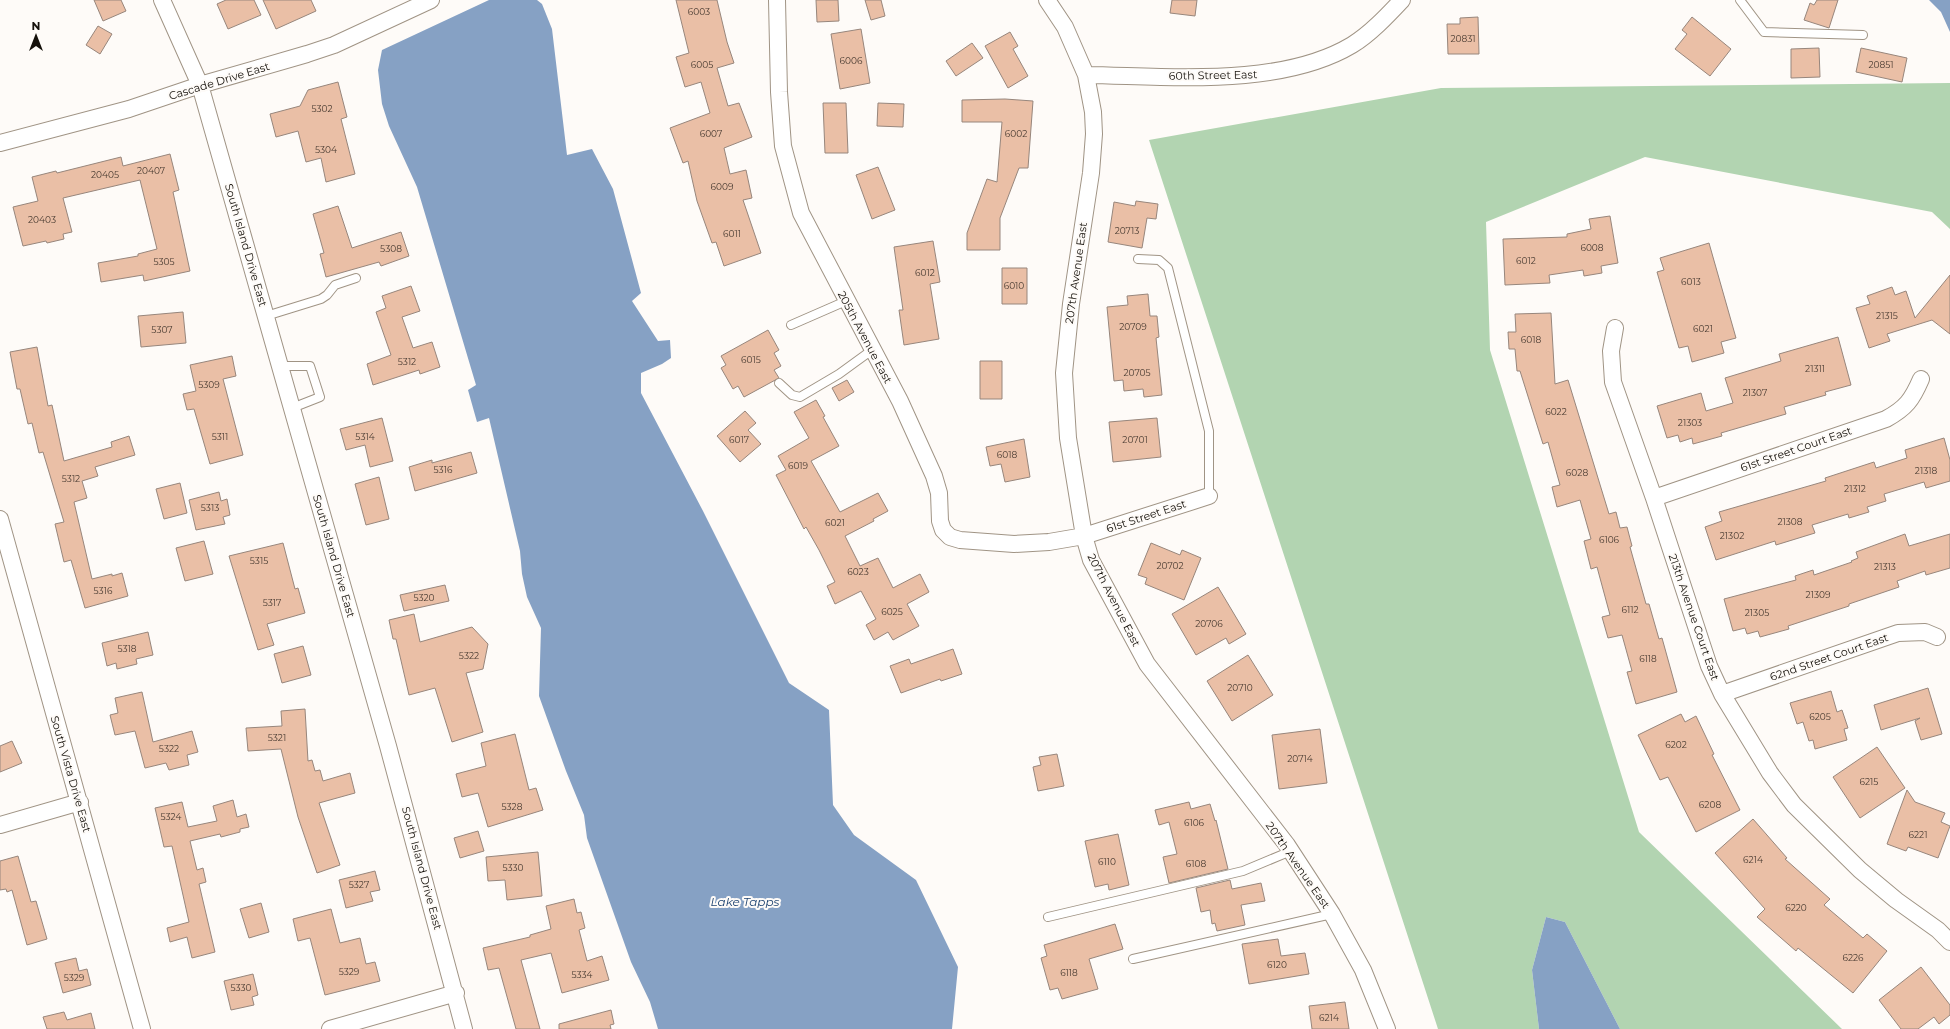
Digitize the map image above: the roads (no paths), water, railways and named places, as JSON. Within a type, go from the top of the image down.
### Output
[{"type":"street","name":"South Island Drive East","points":[[162,0],[200,85],[456,993],[464,1029]]},
{"type":"street","name":"Cascade Drive East","points":[[0,143],[129,109],[200,85],[307,54],[334,45],[431,0]]},
{"type":"street","name":"205th Avenue East","points":[[777,0],[779,92],[783,146],[801,213],[900,402],[934,476],[939,492],[940,521],[943,530],[950,537],[960,540],[1014,544],[1049,542],[1084,536]]},
{"type":"street","points":[[1047,0],[1065,27],[1086,75]]},
{"type":"street","name":"60th Street East","points":[[1086,75],[1259,74],[1308,64],[1352,44],[1388,15],[1402,0]]},
{"type":"street","name":"207th Avenue East","points":[[1086,75],[1092,99],[1094,134],[1091,173],[1071,304],[1064,373],[1068,438],[1084,536],[1091,560],[1147,664],[1291,851],[1332,914],[1363,970],[1387,1029]]},
{"type":"street","name":"213th Avenue Court East","points":[[1615,328],[1611,351],[1613,382],[1654,498],[1709,666],[1722,694],[1770,773],[1794,805],[1860,870],[1896,900],[1938,930],[1950,942]]},
{"type":"street","name":"61st Street Court East","points":[[1654,498],[1886,419],[1901,411],[1908,404],[1921,378]]},
{"type":"street","name":"61st Street East","points":[[1084,536],[1209,496]]},
{"type":"street","name":"South Vista Drive East","points":[[0,519],[142,1029]]},
{"type":"street","name":"62nd Street Court East","points":[[1722,694],[1898,633],[1925,632],[1937,637]]},
{"type":"street","points":[[0,825],[80,802]]},
{"type":"street","points":[[330,1029],[456,993]]},
{"type":"lane","points":[[1740,0],[1764,32],[1863,35]]},
{"type":"lane","points":[[1138,259],[1159,260],[1168,268],[1209,431],[1209,496]]},
{"type":"lane","points":[[266,316],[321,299],[327,295],[335,285],[356,278]]},
{"type":"lane","points":[[791,324],[846,301]]},
{"type":"lane","points":[[779,383],[792,395],[800,397],[839,374],[872,350]]},
{"type":"lane","points":[[280,366],[310,366],[320,397],[292,408]]},
{"type":"lane","points":[[1048,917],[1243,871],[1291,851]]},
{"type":"lane","points":[[1133,959],[1332,914]]},
{"type":"water","name":"Lake Tapps","points":[[489,0],[537,0],[542,4],[552,29],[567,155],[592,149],[613,189],[641,293],[632,301],[658,341],[670,340],[671,358],[662,364],[641,373],[641,393],[703,511],[789,683],[829,710],[833,805],[854,835],[916,880],[958,967],[952,1029],[658,1029],[650,1002],[631,962],[587,838],[584,815],[566,771],[539,696],[541,628],[527,597],[522,574],[520,551],[489,418],[477,422],[468,390],[476,385],[417,187],[389,126],[382,104],[378,70],[382,50]]},
{"type":"water","points":[[1929,0],[1950,0],[1950,32],[1941,12]]},
{"type":"water","points":[[1546,917],[1565,922],[1620,1029],[1539,1029],[1532,970]]}]
